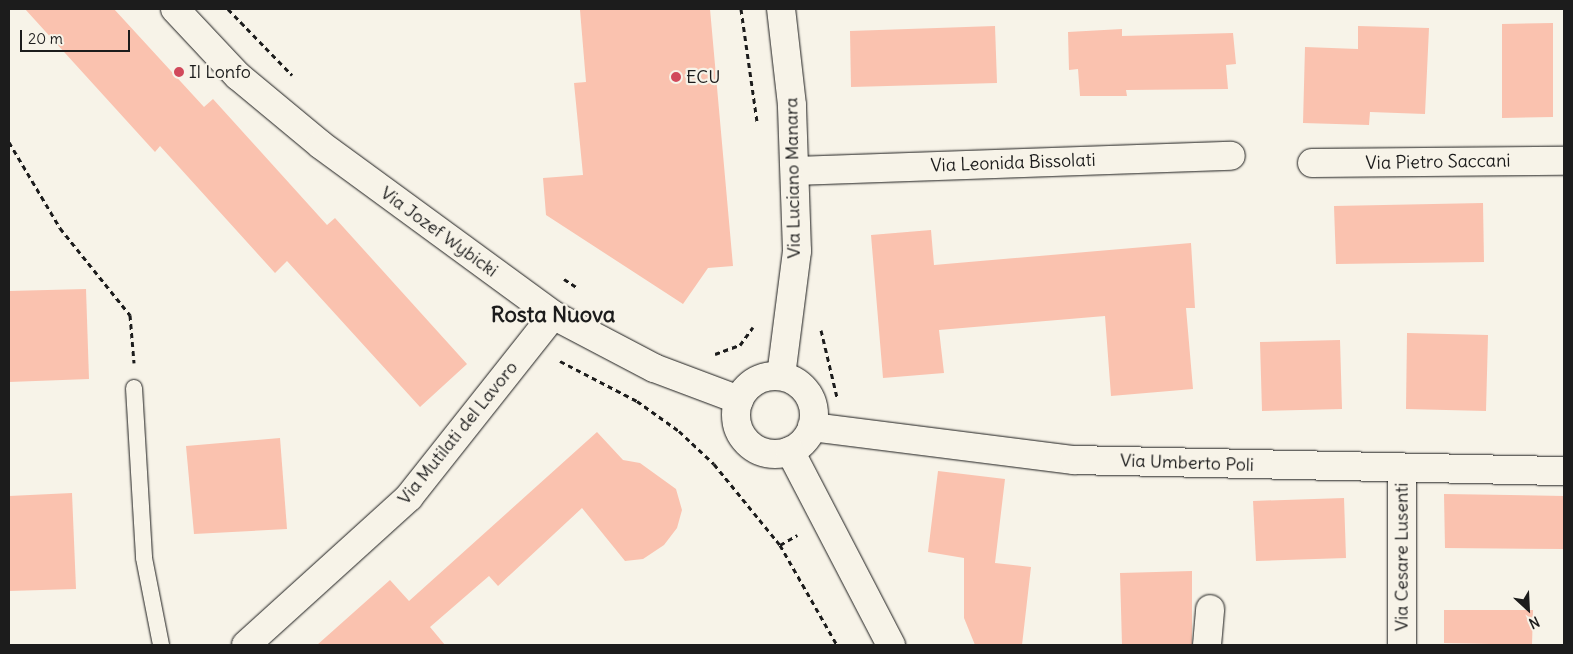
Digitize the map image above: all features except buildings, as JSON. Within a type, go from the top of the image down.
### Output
[{"type":"street","name":"Via Jozef Wybicki","points":[[175,9],[238,76],[321,145],[552,315],[654,368],[739,400]]},
{"type":"street","name":"Via Luciano Manara","points":[[781,9],[792,105],[797,252],[781,376]]},
{"type":"street","name":"Via Leonida Bissolati","points":[[794,171],[1230,156]]},
{"type":"street","name":"Via Pietro Saccani","points":[[1312,163],[1564,161]]},
{"type":"street","name":"Via Mutilati del Lavoro","points":[[246,645],[409,497],[552,315]]},
{"type":"street","points":[[781,376],[792,379],[808,394],[814,416],[812,427],[799,446],[790,451],[777,454],[752,446],[738,426],[739,400],[756,381],[781,376]]},
{"type":"street","name":"Via Umberto Poli","points":[[812,427],[1074,460],[1402,469],[1564,471]]},
{"type":"street","points":[[790,451],[891,645]]},
{"type":"street","name":"Via Cesare Lusenti","points":[[1402,469],[1402,645]]},
{"type":"street","points":[[1207,645],[1210,609]]},
{"type":"lane","points":[[134,388],[144,558],[161,645]]},
{"type":"path","points":[[228,9],[295,78]]},
{"type":"path","points":[[741,9],[758,127]]},
{"type":"path","points":[[9,142],[60,228],[130,315],[134,388]]},
{"type":"path","points":[[559,275],[583,292]]},
{"type":"path","points":[[711,355],[740,345],[756,322]]},
{"type":"path","points":[[530,345],[637,402],[679,431],[714,464],[780,545],[837,645]]},
{"type":"place","name":"Il Lonfo","points":[[179,72]]},
{"type":"place","name":"ECU","points":[[676,77]]},
{"type":"district","name":"Rosta Nuova","points":[[553,315]]}]
